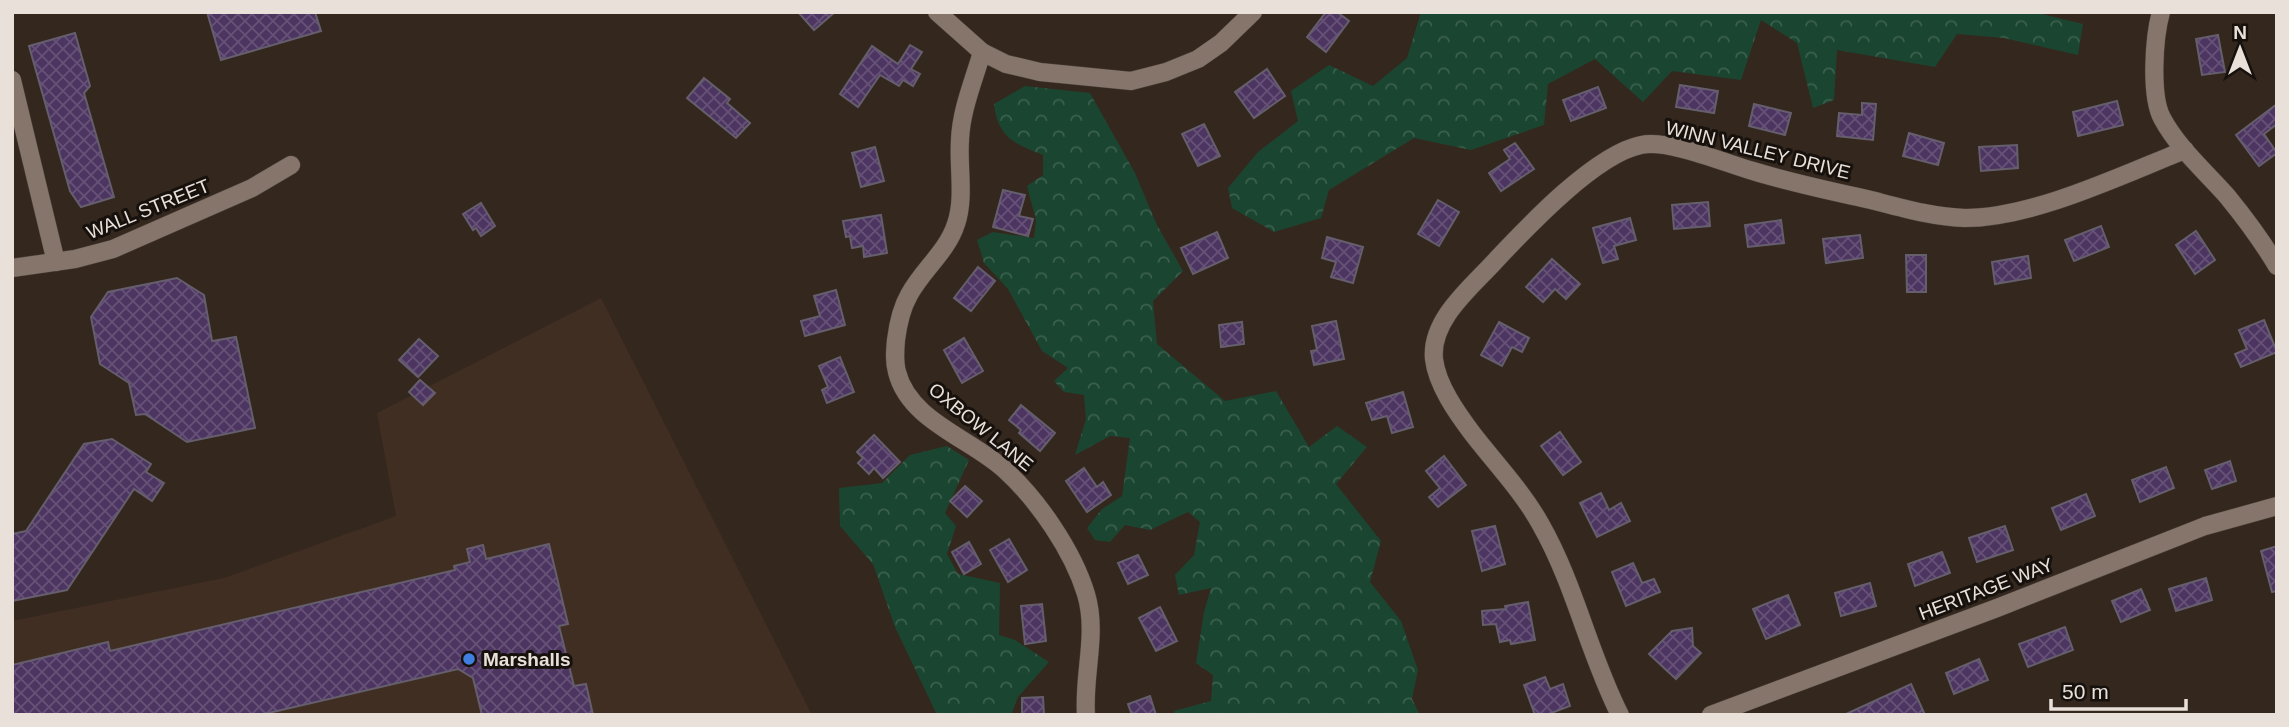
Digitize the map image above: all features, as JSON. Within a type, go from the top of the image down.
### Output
[{"type":"street","points":[[937,12],[982,52],[1006,64],[1041,72],[1131,81],[1166,72],[1198,59],[1222,44],[1254,12]]},
{"type":"street","points":[[2161,12],[2154,55],[2161,116],[2185,150],[2263,242],[2277,266]]},
{"type":"street","name":"OXBOW LANE","points":[[982,52],[960,138],[957,221],[946,246],[909,293],[902,310],[895,346],[896,370],[901,383],[919,407],[990,457],[1020,484],[1064,546],[1084,590],[1092,622],[1086,715]]},
{"type":"street","points":[[12,80],[57,262]]},
{"type":"street","name":"WINN VALLEY DRIVE","points":[[1620,715],[1541,524],[1464,422],[1440,381],[1434,359],[1435,344],[1445,317],[1518,237],[1581,178],[1619,154],[1642,144],[1670,146],[1775,178],[1939,216],[1967,218],[1994,216],[2023,209],[2088,188],[2185,150]]},
{"type":"street","name":"WALL STREET","points":[[12,268],[98,254],[123,246],[252,188],[291,165]]},
{"type":"street","name":"HERITAGE WAY","points":[[1712,715],[2206,526],[2277,506]]},
{"type":"shaded area","points":[[601,298],[812,715],[12,715],[12,621],[224,578],[396,516],[377,413]]},
{"type":"green space","points":[[1421,12],[2034,12],[2083,24],[2078,55],[2004,38],[1957,34],[1935,67],[1837,50],[1834,100],[1813,108],[1797,43],[1761,20],[1741,80],[1672,71],[1643,102],[1595,59],[1548,84],[1544,125],[1471,150],[1414,138],[1329,190],[1321,218],[1274,232],[1232,208],[1228,188],[1258,152],[1298,121],[1291,91],[1329,65],[1373,86],[1407,58]]},
{"type":"green space","points":[[1025,86],[1090,93],[1135,173],[1157,225],[1183,271],[1153,301],[1157,344],[1225,401],[1276,391],[1309,447],[1337,426],[1367,447],[1336,484],[1381,541],[1370,582],[1401,621],[1418,670],[1412,699],[1420,715],[1174,715],[1174,711],[1211,701],[1213,675],[1196,663],[1204,612],[1211,588],[1179,595],[1175,575],[1194,555],[1200,522],[1188,512],[1150,530],[1125,525],[1110,542],[1095,540],[1087,528],[1102,509],[1122,496],[1130,438],[1110,436],[1075,455],[1086,419],[1084,395],[1064,392],[1054,381],[1068,368],[1042,351],[1008,289],[984,263],[977,240],[993,232],[1034,238],[1036,220],[1027,186],[1043,175],[1043,155],[1016,143],[1004,132],[999,125],[994,104]]},
{"type":"green space","points":[[947,446],[969,460],[945,513],[956,526],[947,554],[958,574],[1000,583],[999,635],[1015,640],[1049,662],[1018,697],[1011,715],[937,715],[895,627],[873,564],[840,526],[839,488],[882,483],[910,455]]},
{"type":"building","points":[[207,12],[315,12],[321,31],[221,60]]},
{"type":"building","points":[[798,12],[835,12],[814,30]]},
{"type":"building","points":[[1326,12],[1337,12],[1349,21],[1326,52],[1307,37]]},
{"type":"building","points":[[75,33],[90,86],[84,93],[114,197],[81,207],[70,191],[29,46]]},
{"type":"building","points":[[2218,35],[2225,72],[2202,75],[2196,39]]},
{"type":"building","points":[[910,45],[922,52],[911,69],[920,74],[913,86],[903,80],[899,86],[880,75],[858,107],[840,94],[872,46],[898,64]]},
{"type":"building","points":[[1267,69],[1285,96],[1254,118],[1235,92]]},
{"type":"building","points":[[704,78],[730,99],[727,103],[750,123],[736,138],[687,98]]},
{"type":"building","points":[[1680,85],[1718,91],[1714,113],[1676,107]]},
{"type":"building","points":[[1598,87],[1606,108],[1571,121],[1563,100]]},
{"type":"building","points":[[2117,101],[2123,125],[2078,136],[2073,112]]},
{"type":"building","points":[[1862,103],[1876,104],[1873,140],[1837,136],[1839,113],[1862,115]]},
{"type":"building","points":[[1754,104],[1791,113],[1785,135],[1749,126]]},
{"type":"building","points":[[2277,104],[2277,124],[2264,134],[2277,153],[2259,166],[2236,135]]},
{"type":"building","points":[[1204,124],[1220,156],[1198,166],[1182,134]]},
{"type":"building","points":[[1909,133],[1944,143],[1938,165],[1903,156]]},
{"type":"building","points":[[1515,143],[1534,169],[1501,191],[1489,173],[1510,159],[1504,150]]},
{"type":"building","points":[[2017,145],[2018,168],[1981,171],[1979,147]]},
{"type":"building","points":[[875,147],[884,181],[861,187],[852,153]]},
{"type":"building","points":[[1003,190],[1025,195],[1019,216],[1033,219],[1028,236],[993,227]]},
{"type":"building","points":[[1438,200],[1459,212],[1439,246],[1418,234]]},
{"type":"building","points":[[1708,202],[1710,226],[1674,229],[1672,205]]},
{"type":"building","points":[[481,203],[495,226],[481,236],[476,228],[473,230],[463,214]]},
{"type":"building","points":[[881,215],[887,253],[864,257],[863,246],[852,248],[850,236],[846,237],[843,221]]},
{"type":"building","points":[[1630,218],[1636,240],[1614,246],[1618,259],[1603,263],[1593,228]]},
{"type":"building","points":[[1781,220],[1784,243],[1748,247],[1745,225]]},
{"type":"building","points":[[2101,226],[2109,247],[2074,261],[2065,240]]},
{"type":"building","points":[[2196,231],[2215,260],[2195,274],[2176,245]]},
{"type":"building","points":[[1217,232],[1228,258],[1193,274],[1181,248]]},
{"type":"building","points":[[1860,235],[1863,258],[1826,263],[1823,239]]},
{"type":"building","points":[[1327,237],[1363,247],[1353,283],[1331,277],[1336,262],[1322,258]]},
{"type":"building","points":[[1906,255],[1926,255],[1926,292],[1907,292]]},
{"type":"building","points":[[2028,256],[2031,278],[1995,284],[1992,262]]},
{"type":"building","points":[[1552,259],[1580,284],[1566,299],[1555,289],[1543,302],[1526,287]]},
{"type":"building","points":[[978,267],[995,281],[971,311],[954,298]]},
{"type":"building","points":[[177,278],[204,295],[212,341],[236,337],[255,428],[187,442],[145,414],[136,415],[129,383],[100,364],[91,317],[108,292]]},
{"type":"building","points":[[836,290],[845,325],[805,336],[801,321],[820,316],[814,296]]},
{"type":"building","points":[[2264,320],[2277,352],[2241,367],[2235,354],[2247,349],[2239,330]]},
{"type":"building","points":[[1336,321],[1344,359],[1314,365],[1311,351],[1317,350],[1312,326]]},
{"type":"building","points":[[1242,322],[1244,344],[1221,347],[1219,325]]},
{"type":"building","points":[[1499,322],[1529,338],[1522,352],[1512,347],[1502,366],[1481,355]]},
{"type":"building","points":[[964,338],[983,371],[962,383],[944,350]]},
{"type":"building","points":[[419,339],[438,356],[418,377],[399,360]]},
{"type":"building","points":[[840,357],[854,392],[827,403],[822,390],[828,387],[819,366]]},
{"type":"building","points":[[420,380],[435,393],[423,405],[409,392]]},
{"type":"building","points":[[1403,392],[1413,427],[1392,433],[1387,416],[1372,420],[1366,403]]},
{"type":"building","points":[[1021,405],[1055,433],[1040,451],[1019,433],[1021,430],[1009,420]]},
{"type":"building","points":[[1560,432],[1581,462],[1563,475],[1541,446]]},
{"type":"building","points":[[874,435],[900,462],[883,478],[874,468],[869,474],[858,463],[863,458],[857,452]]},
{"type":"building","points":[[112,439],[151,464],[146,472],[164,483],[152,501],[134,489],[67,590],[12,601],[12,534],[26,531],[84,444]]},
{"type":"building","points":[[1444,456],[1466,485],[1438,507],[1429,497],[1440,488],[1426,471]]},
{"type":"building","points":[[2230,461],[2236,481],[2212,489],[2205,470]]},
{"type":"building","points":[[2166,467],[2174,488],[2140,502],[2132,480]]},
{"type":"building","points":[[1084,468],[1097,487],[1103,482],[1111,495],[1087,512],[1066,481]]},
{"type":"building","points":[[965,486],[982,501],[967,517],[950,501]]},
{"type":"building","points":[[1601,493],[1609,510],[1621,503],[1630,521],[1597,537],[1580,503]]},
{"type":"building","points":[[2086,494],[2095,516],[2061,530],[2052,508]]},
{"type":"building","points":[[1495,526],[1505,564],[1482,571],[1472,531]]},
{"type":"building","points":[[2005,526],[2013,550],[1977,562],[1969,538]]},
{"type":"building","points":[[1009,539],[1027,570],[1008,582],[990,550]]},
{"type":"building","points":[[969,542],[981,564],[964,574],[952,552]]},
{"type":"building","points":[[549,544],[568,624],[559,626],[574,686],[586,684],[593,715],[482,715],[473,678],[458,669],[260,715],[12,715],[12,665],[108,642],[110,651],[455,570],[454,566],[470,562],[467,549],[483,545],[486,559]]},
{"type":"building","points":[[2277,546],[2277,591],[2272,592],[2261,551]]},
{"type":"building","points":[[1942,552],[1950,573],[1915,586],[1908,564]]},
{"type":"building","points":[[1138,555],[1148,575],[1128,584],[1118,563]]},
{"type":"building","points":[[1633,563],[1642,583],[1654,579],[1660,592],[1626,606],[1612,572]]},
{"type":"building","points":[[2206,578],[2212,600],[2176,611],[2169,589]]},
{"type":"building","points":[[1870,583],[1876,606],[1841,616],[1835,593]]},
{"type":"building","points":[[2141,589],[2150,610],[2121,622],[2112,601]]},
{"type":"building","points":[[1788,595],[1800,625],[1766,639],[1753,609]]},
{"type":"building","points":[[1528,602],[1535,640],[1511,644],[1510,640],[1500,642],[1496,624],[1483,625],[1482,611],[1506,609],[1505,606]]},
{"type":"building","points":[[1042,604],[1046,641],[1025,644],[1021,606]]},
{"type":"building","points":[[1160,607],[1177,641],[1156,651],[1139,618]]},
{"type":"building","points":[[2065,627],[2073,650],[2028,667],[2019,644]]},
{"type":"building","points":[[1692,628],[1693,646],[1701,653],[1676,679],[1649,654],[1672,631]]},
{"type":"building","points":[[1979,659],[1988,680],[1954,694],[1946,673]]},
{"type":"building","points":[[1545,677],[1550,689],[1563,684],[1570,706],[1546,715],[1535,715],[1524,685]]},
{"type":"building","points":[[1911,684],[1925,715],[1844,715]]},
{"type":"building","points":[[1150,696],[1156,715],[1132,715],[1128,704]]},
{"type":"building","points":[[1043,697],[1044,715],[1022,715],[1022,698]]},
{"type":"place","name":"Marshalls","points":[[469,659]]}]
